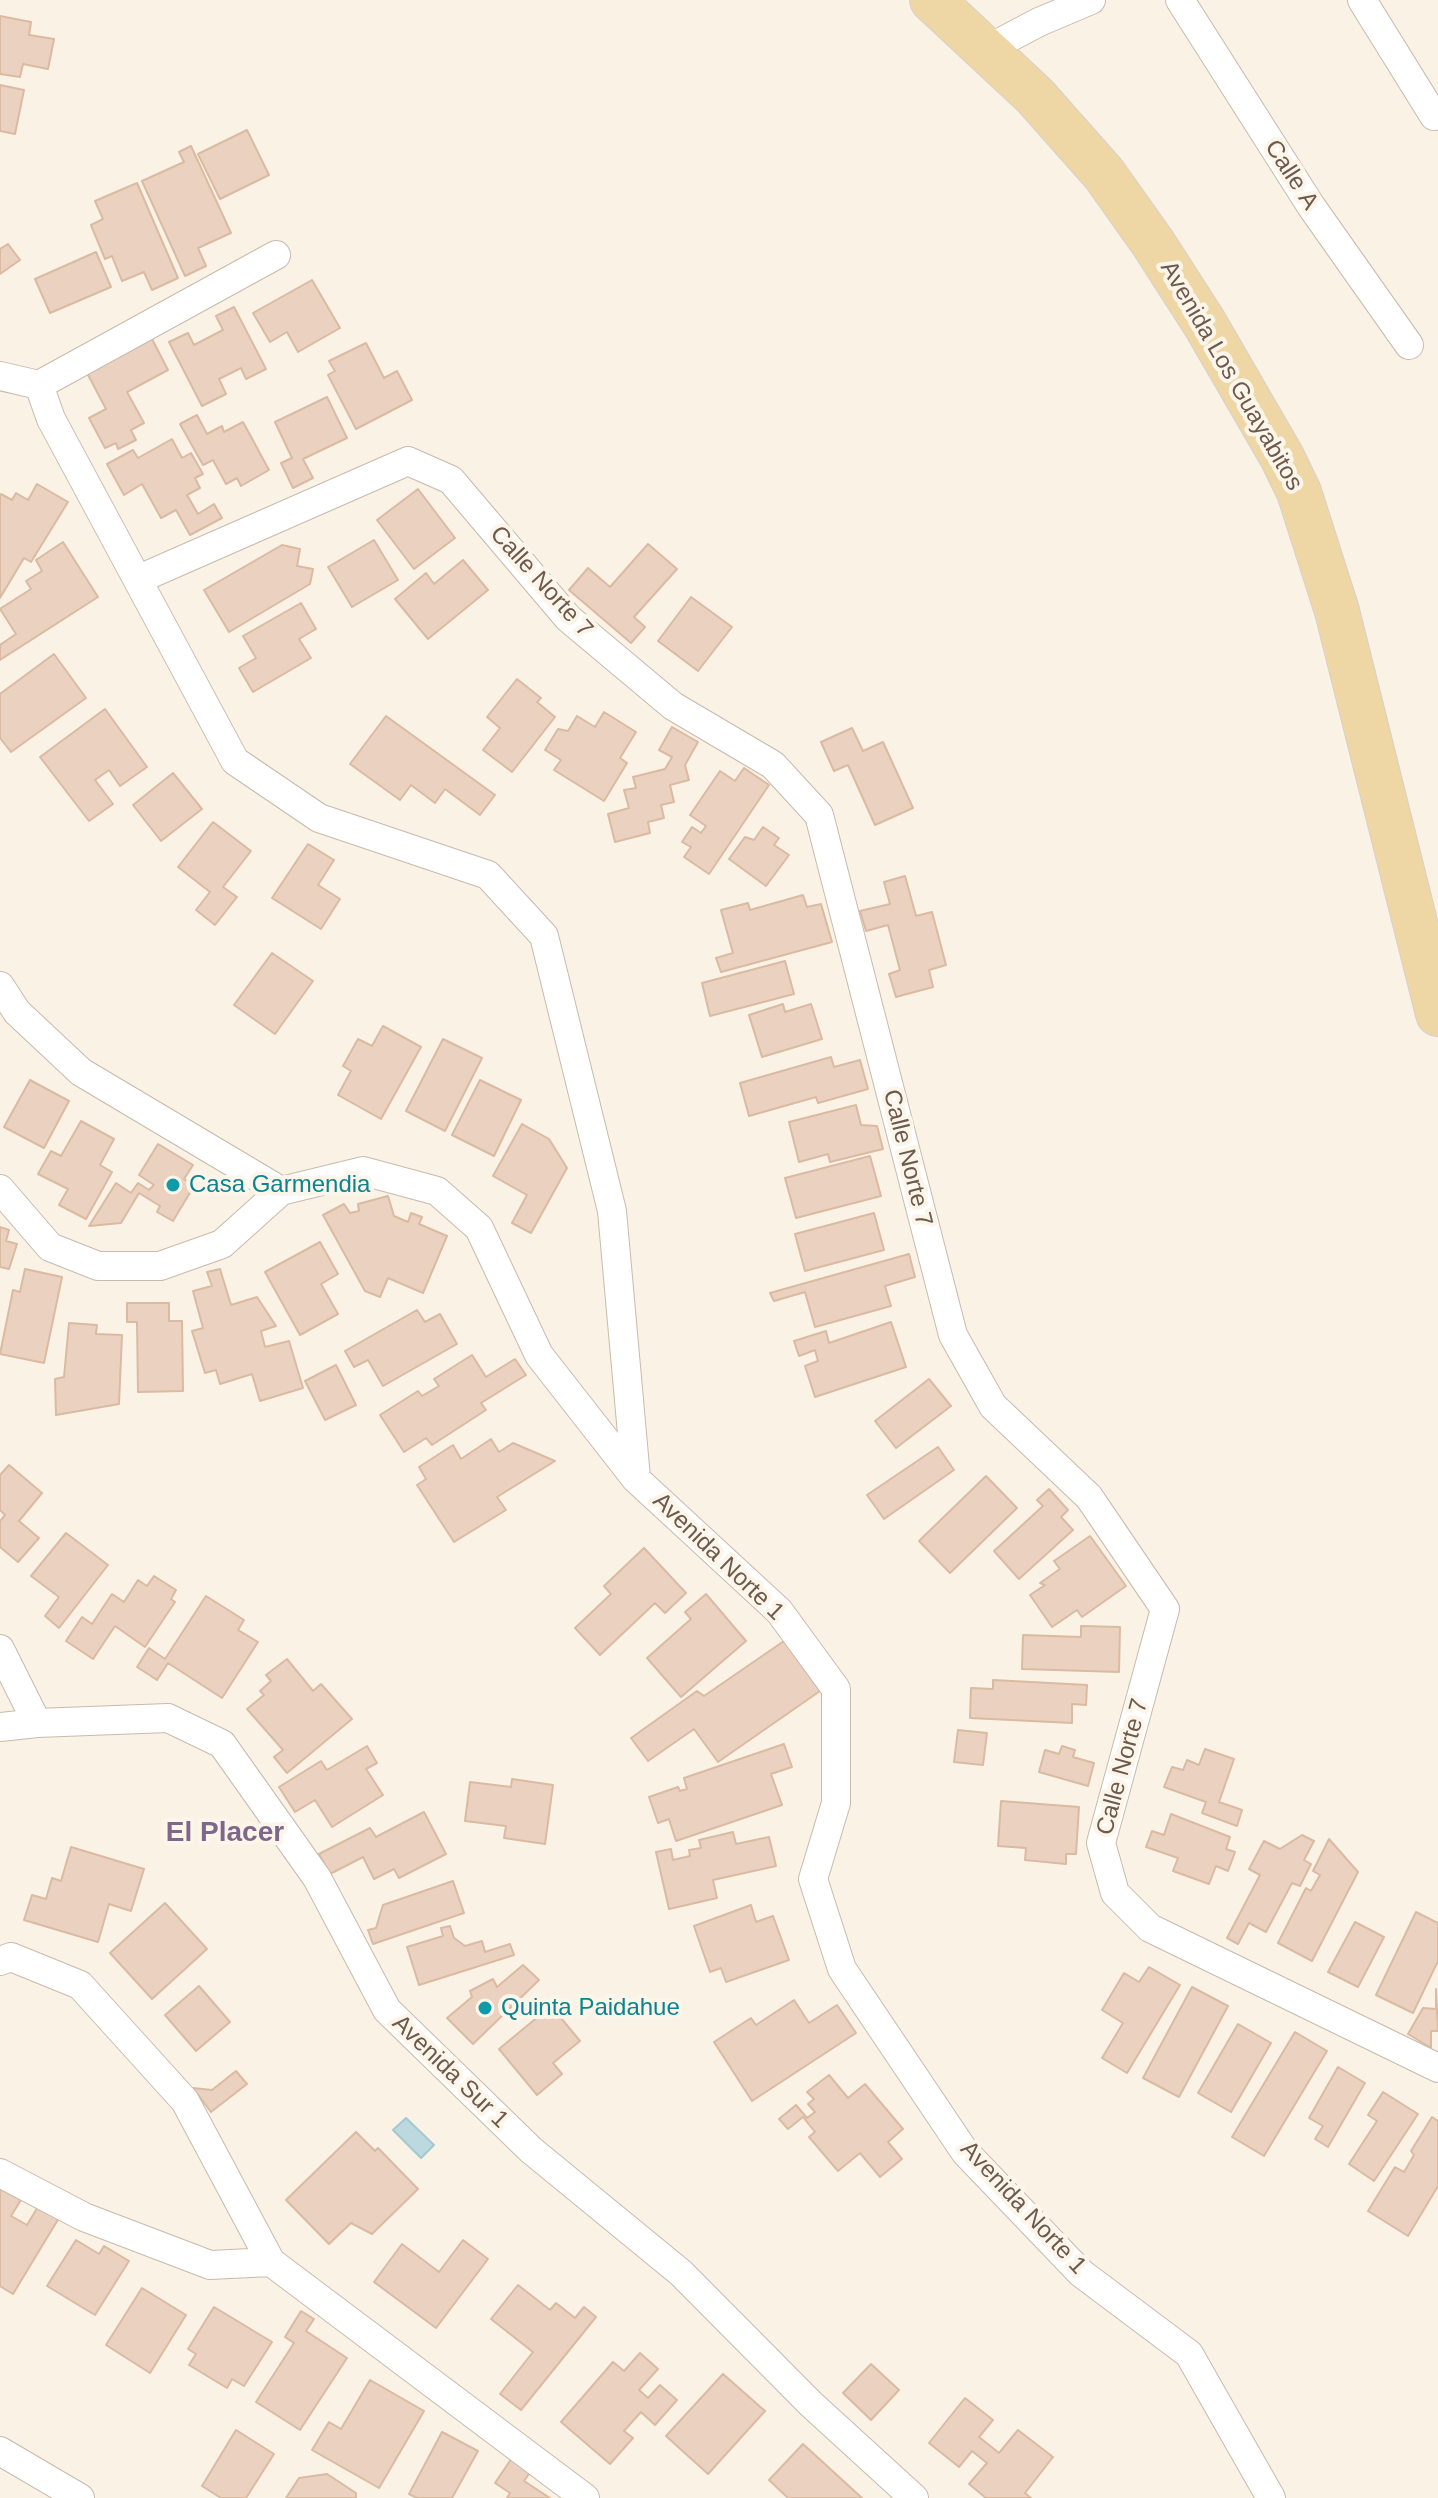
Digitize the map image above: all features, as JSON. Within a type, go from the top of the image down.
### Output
[{"type":"main road","name":"Avenida Los Guayabitos","points":[[932,0],[1035,96],[1104,174],[1153,243],[1264,423],[1299,492],[1337,611],[1438,1014]]},
{"type":"street","points":[[986,50],[1034,11],[1091,0]]},
{"type":"street","name":"Calle A","points":[[1180,0],[1311,206],[1409,345]]},
{"type":"street","points":[[1362,0],[1434,116]]},
{"type":"street","points":[[0,376],[39,385],[276,255]]},
{"type":"street","points":[[39,385],[51,419],[235,761],[319,818],[488,875],[544,936],[612,1211],[636,1479]]},
{"type":"street","name":"Calle Norte 7","points":[[139,579],[408,461],[451,480],[568,618],[673,706],[773,765],[819,815],[953,1335],[993,1406],[1089,1497],[1165,1609],[1101,1843],[1115,1893],[1150,1928],[1438,2068]]},
{"type":"street","points":[[0,986],[17,1012],[81,1072],[281,1191],[222,1244],[160,1266],[98,1266],[50,1247],[0,1189]]},
{"type":"street","name":"Avenida Norte 1","points":[[281,1191],[363,1171],[437,1191],[479,1228],[539,1355],[636,1479],[779,1611],[836,1689],[836,1803],[813,1879],[842,1969],[965,2152],[1081,2273],[1189,2354],[1271,2498]]},
{"type":"street","points":[[0,1649],[37,1723]]},
{"type":"street","name":"Avenida Sur 1","points":[[0,1727],[168,1718],[222,1744],[317,1878],[387,2010],[531,2150],[681,2273],[811,2404],[914,2498]]},
{"type":"street","points":[[0,1961],[11,1957],[80,1985],[185,2101],[271,2262],[585,2498]]},
{"type":"street","points":[[0,2173],[84,2217],[210,2265],[271,2262]]},
{"type":"street","points":[[0,2451],[80,2498]]},
{"type":"water","points":[[406,2118],[434,2145],[421,2158],[393,2130]]},
{"type":"building","points":[[0,16],[31,22],[29,35],[54,39],[48,69],[23,64],[20,77],[0,74]]},
{"type":"building","points":[[0,85],[24,90],[15,134],[0,131]]},
{"type":"building","points":[[247,130],[269,175],[220,199],[198,154]]},
{"type":"building","points":[[191,146],[231,233],[198,248],[206,266],[185,276],[142,181],[184,162],[179,152]]},
{"type":"building","points":[[137,183],[178,278],[152,290],[144,272],[122,281],[112,256],[105,259],[91,225],[103,219],[95,201]]},
{"type":"building","points":[[8,244],[20,260],[0,274],[0,249]]},
{"type":"building","points":[[96,252],[111,287],[50,313],[35,279]]},
{"type":"building","points":[[312,280],[340,328],[298,352],[287,332],[270,342],[253,313]]},
{"type":"building","points":[[234,307],[266,369],[246,379],[241,368],[219,379],[226,394],[202,406],[169,342],[188,333],[194,345],[223,330],[216,316]]},
{"type":"building","points":[[152,339],[168,370],[127,392],[144,423],[131,430],[136,440],[118,449],[116,443],[105,448],[89,418],[106,409],[87,373]]},
{"type":"building","points":[[366,343],[384,378],[397,371],[412,400],[356,429],[328,375],[335,371],[329,361]]},
{"type":"building","points":[[327,397],[347,438],[303,459],[313,478],[293,488],[281,463],[292,458],[275,422]]},
{"type":"building","points":[[197,415],[207,434],[222,426],[224,432],[243,422],[269,470],[241,486],[237,478],[226,484],[213,460],[203,465],[180,424]]},
{"type":"building","points":[[172,439],[182,458],[191,453],[203,474],[195,478],[200,488],[187,495],[198,514],[214,504],[222,518],[190,535],[176,510],[161,518],[142,484],[124,495],[107,464],[133,450],[138,458]]},
{"type":"building","points":[[37,484],[68,502],[31,562],[24,558],[0,598],[0,496],[12,500],[16,493],[28,500]]},
{"type":"building","points":[[418,489],[455,538],[414,569],[377,520]]},
{"type":"building","points":[[374,540],[398,580],[352,607],[328,567]]},
{"type":"building","points":[[63,542],[98,597],[0,660],[0,645],[16,634],[0,609],[31,589],[26,581],[42,571],[36,560]]},
{"type":"building","points":[[648,544],[677,569],[634,617],[645,627],[631,643],[569,590],[588,568],[610,587]]},
{"type":"building","points":[[282,545],[300,549],[297,566],[313,569],[310,584],[229,632],[204,590]]},
{"type":"building","points":[[463,560],[488,590],[428,639],[395,599],[426,573],[434,584]]},
{"type":"building","points":[[691,597],[732,627],[698,671],[658,641]]},
{"type":"building","points":[[301,603],[316,629],[299,639],[311,658],[253,692],[239,668],[256,658],[243,636]]},
{"type":"building","points":[[54,654],[86,698],[11,752],[0,738],[0,694]]},
{"type":"building","points":[[517,679],[541,698],[537,702],[555,717],[512,772],[483,750],[500,728],[487,717]]},
{"type":"building","points":[[105,709],[147,767],[120,786],[109,770],[95,780],[113,804],[89,821],[40,757]]},
{"type":"building","points":[[604,712],[636,732],[620,758],[627,763],[604,801],[554,770],[561,760],[545,750],[558,729],[568,731],[577,716],[595,727]]},
{"type":"building","points":[[386,716],[495,795],[480,815],[445,789],[435,803],[411,785],[400,800],[350,764]]},
{"type":"building","points":[[672,727],[698,742],[685,765],[689,780],[670,785],[674,802],[661,805],[664,818],[648,822],[650,833],[615,842],[608,814],[629,808],[624,790],[636,788],[633,777],[665,769],[672,757],[659,750]]},
{"type":"building","points":[[852,728],[863,751],[883,742],[913,808],[875,825],[848,765],[834,771],[821,742]]},
{"type":"building","points":[[744,768],[769,785],[709,874],[684,857],[691,847],[682,842],[692,827],[701,833],[706,826],[690,815],[720,771],[735,781]]},
{"type":"building","points":[[173,773],[202,809],[161,841],[133,805]]},
{"type":"building","points":[[213,822],[251,851],[223,887],[237,897],[215,925],[196,910],[210,892],[178,867]]},
{"type":"building","points":[[763,827],[779,838],[774,845],[789,855],[766,886],[729,859],[745,837],[754,840]]},
{"type":"building","points":[[308,844],[334,860],[318,885],[340,899],[321,929],[272,898]]},
{"type":"building","points":[[905,876],[916,916],[932,912],[946,965],[929,970],[933,987],[896,997],[889,974],[900,970],[888,925],[866,931],[860,911],[890,904],[884,882]]},
{"type":"building","points":[[803,895],[807,907],[821,904],[832,942],[721,972],[716,958],[733,953],[721,910],[748,903],[750,910]]},
{"type":"building","points":[[272,953],[313,981],[275,1034],[234,1005]]},
{"type":"building","points":[[785,961],[794,994],[710,1016],[702,983]]},
{"type":"building","points":[[783,1004],[785,1012],[811,1004],[822,1039],[762,1057],[749,1015]]},
{"type":"building","points":[[383,1026],[421,1047],[381,1119],[338,1095],[351,1071],[343,1066],[358,1039],[372,1046]]},
{"type":"building","points":[[443,1039],[482,1058],[445,1131],[406,1111]]},
{"type":"building","points":[[831,1057],[834,1067],[860,1060],[868,1089],[818,1103],[816,1097],[749,1116],[740,1083]]},
{"type":"building","points":[[30,1080],[69,1101],[44,1148],[4,1127]]},
{"type":"building","points":[[480,1080],[521,1100],[494,1156],[452,1135]]},
{"type":"building","points":[[856,1105],[861,1125],[877,1126],[883,1149],[830,1162],[828,1154],[799,1162],[789,1122]]},
{"type":"building","points":[[81,1121],[114,1139],[100,1165],[112,1172],[86,1219],[59,1205],[68,1189],[38,1174],[51,1151],[61,1156]]},
{"type":"building","points":[[522,1124],[549,1139],[567,1168],[531,1233],[512,1223],[527,1195],[493,1176]]},
{"type":"building","name":"Casa Garmendia","points":[[158,1144],[193,1165],[184,1179],[194,1186],[173,1221],[157,1212],[160,1206],[139,1193],[121,1223],[89,1226],[116,1183],[131,1193],[138,1183],[149,1190],[154,1185],[139,1175]]},
{"type":"building","points":[[870,1156],[881,1196],[796,1218],[785,1178]]},
{"type":"building","points":[[388,1196],[394,1216],[408,1222],[411,1213],[422,1217],[419,1224],[447,1236],[423,1293],[388,1278],[380,1297],[365,1291],[323,1215],[344,1204],[350,1213],[359,1211],[358,1204]]},
{"type":"building","points":[[874,1213],[884,1250],[805,1271],[795,1234]]},
{"type":"building","points":[[0,1227],[9,1230],[6,1241],[17,1244],[9,1269],[0,1267]]},
{"type":"building","points":[[320,1242],[338,1274],[321,1284],[338,1314],[300,1335],[265,1272]]},
{"type":"building","points":[[909,1254],[915,1277],[885,1286],[891,1306],[815,1327],[805,1292],[774,1301],[770,1293]]},
{"type":"building","points":[[25,1269],[62,1277],[44,1363],[0,1354],[13,1290],[20,1292]]},
{"type":"building","points":[[220,1269],[231,1305],[257,1297],[276,1326],[261,1331],[265,1347],[289,1341],[303,1388],[260,1401],[252,1374],[220,1384],[216,1370],[205,1373],[192,1331],[203,1328],[193,1291],[212,1286],[207,1272]]},
{"type":"building","points":[[127,1303],[169,1303],[169,1321],[182,1321],[183,1391],[138,1392],[137,1322],[127,1322]]},
{"type":"building","points":[[417,1310],[425,1322],[440,1314],[457,1344],[383,1386],[368,1360],[354,1367],[345,1351]]},
{"type":"building","points":[[891,1322],[906,1367],[815,1397],[805,1366],[818,1361],[815,1350],[799,1356],[794,1341],[826,1331],[829,1343]]},
{"type":"building","points":[[69,1323],[97,1325],[96,1334],[122,1335],[119,1404],[56,1415],[55,1379],[64,1377]]},
{"type":"building","points":[[472,1355],[486,1377],[515,1359],[526,1375],[481,1403],[486,1410],[432,1445],[426,1438],[404,1452],[380,1415],[418,1391],[422,1396],[439,1386],[434,1379]]},
{"type":"building","points":[[336,1365],[356,1405],[325,1420],[305,1381]]},
{"type":"building","points":[[929,1379],[951,1406],[896,1448],[875,1421]]},
{"type":"building","points":[[491,1439],[499,1452],[513,1443],[555,1461],[497,1497],[506,1510],[454,1542],[417,1485],[426,1479],[419,1467],[453,1445],[461,1459]]},
{"type":"building","points":[[938,1447],[954,1470],[884,1519],[867,1495]]},
{"type":"building","points":[[9,1465],[42,1493],[19,1521],[39,1538],[18,1562],[0,1547],[0,1521],[5,1515],[0,1510],[0,1475]]},
{"type":"building","points":[[986,1476],[1017,1508],[950,1573],[919,1541]]},
{"type":"building","points":[[1049,1489],[1068,1510],[1061,1517],[1073,1530],[1019,1579],[994,1551],[1043,1506],[1037,1500]]},
{"type":"building","points":[[66,1533],[108,1565],[59,1628],[45,1616],[59,1597],[31,1576]]},
{"type":"building","points":[[1090,1536],[1126,1586],[1082,1617],[1077,1610],[1052,1627],[1030,1595],[1045,1585],[1040,1583],[1060,1569],[1054,1561]]},
{"type":"building","points":[[644,1548],[686,1593],[665,1613],[655,1603],[600,1655],[575,1628],[611,1594],[604,1586]]},
{"type":"building","points":[[154,1576],[176,1590],[171,1599],[175,1602],[145,1647],[115,1626],[93,1659],[66,1641],[82,1617],[92,1624],[112,1594],[124,1602],[138,1580],[147,1586]]},
{"type":"building","points":[[706,1594],[746,1641],[681,1697],[647,1658],[691,1619],[685,1612]]},
{"type":"building","points":[[206,1596],[244,1620],[238,1630],[258,1642],[222,1698],[168,1663],[157,1680],[137,1667],[149,1648],[165,1659]]},
{"type":"building","points":[[1081,1626],[1120,1627],[1119,1672],[1022,1669],[1023,1635],[1081,1637]]},
{"type":"building","points":[[784,1641],[820,1691],[718,1762],[694,1729],[648,1761],[631,1738],[697,1691],[704,1696]]},
{"type":"building","points":[[287,1659],[313,1691],[321,1684],[352,1719],[287,1773],[274,1757],[283,1750],[247,1709],[264,1695],[260,1691],[271,1681],[266,1675]]},
{"type":"building","points":[[993,1680],[1087,1685],[1086,1705],[1072,1704],[1072,1723],[970,1718],[971,1688],[993,1689]]},
{"type":"building","points":[[958,1730],[987,1733],[983,1765],[954,1762]]},
{"type":"building","points":[[784,1744],[792,1767],[771,1774],[782,1805],[676,1841],[669,1819],[658,1823],[649,1797],[678,1787],[680,1791],[687,1789],[684,1778]]},
{"type":"building","points":[[367,1746],[377,1763],[366,1769],[383,1795],[332,1827],[315,1800],[295,1812],[279,1787],[321,1761],[327,1770]]},
{"type":"building","points":[[1062,1746],[1075,1750],[1073,1757],[1094,1763],[1088,1786],[1039,1772],[1045,1750],[1059,1754]]},
{"type":"building","points":[[1205,1749],[1234,1759],[1219,1802],[1242,1810],[1237,1826],[1202,1813],[1206,1802],[1164,1787],[1172,1767],[1183,1770],[1187,1760],[1199,1765]]},
{"type":"building","points":[[512,1779],[553,1785],[545,1844],[504,1838],[506,1826],[465,1821],[470,1782],[511,1787]]},
{"type":"building","points":[[1001,1801],[1079,1807],[1076,1854],[1066,1854],[1066,1864],[1025,1860],[1026,1848],[998,1846]]},
{"type":"building","points":[[424,1812],[446,1854],[399,1878],[394,1869],[374,1879],[363,1857],[330,1874],[319,1854],[370,1828],[376,1837]]},
{"type":"building","points":[[1171,1814],[1230,1837],[1226,1849],[1235,1852],[1228,1871],[1216,1866],[1209,1884],[1173,1871],[1178,1858],[1146,1847],[1152,1831],[1164,1835]]},
{"type":"building","points":[[733,1832],[736,1844],[769,1837],[776,1866],[713,1880],[717,1898],[669,1909],[656,1852],[671,1849],[673,1860],[690,1856],[689,1850],[701,1848],[699,1840]]},
{"type":"building","points":[[1302,1835],[1314,1841],[1304,1860],[1311,1864],[1300,1886],[1292,1883],[1266,1932],[1249,1923],[1238,1944],[1227,1938],[1260,1875],[1249,1869],[1264,1841],[1280,1849]]},
{"type":"building","points":[[1329,1839],[1358,1872],[1312,1961],[1278,1943],[1306,1888],[1311,1891],[1320,1875],[1313,1871]]},
{"type":"building","points":[[71,1847],[144,1869],[131,1911],[109,1904],[98,1942],[24,1920],[32,1895],[46,1899],[52,1878],[61,1881]]},
{"type":"building","points":[[453,1881],[464,1913],[373,1944],[368,1930],[376,1928],[383,1905]]},
{"type":"building","points":[[165,1903],[207,1949],[152,1999],[110,1953]]},
{"type":"building","points":[[751,1905],[756,1922],[773,1916],[789,1960],[726,1982],[721,1968],[710,1972],[694,1926]]},
{"type":"building","points":[[1416,1912],[1438,1923],[1438,1961],[1413,2013],[1376,1995]]},
{"type":"building","points":[[1355,1922],[1384,1937],[1358,1987],[1328,1972]]},
{"type":"building","points":[[450,1926],[454,1938],[465,1946],[482,1941],[485,1952],[510,1944],[514,1955],[419,1985],[407,1947],[443,1936],[441,1928]]},
{"type":"building","name":"Quinta Paidahue","points":[[523,1965],[539,1980],[473,2044],[447,2018],[472,1997],[470,1991],[493,1979],[497,1987]]},
{"type":"building","points":[[1149,1967],[1180,1985],[1127,2073],[1102,2058],[1123,2023],[1102,2010],[1124,1973],[1139,1982]]},
{"type":"building","points":[[199,1986],[230,2022],[196,2051],[165,2015]]},
{"type":"building","points":[[1192,1987],[1228,2006],[1179,2097],[1143,2078]]},
{"type":"building","points":[[1436,1989],[1438,2031],[1431,2031],[1431,2048],[1408,2034],[1423,2008],[1436,2009]]},
{"type":"building","points":[[794,2000],[809,2023],[837,2005],[856,2033],[752,2101],[714,2042],[751,2018],[756,2025]]},
{"type":"building","points":[[551,2006],[580,2041],[553,2063],[562,2074],[537,2095],[499,2049]]},
{"type":"building","points":[[1238,2024],[1271,2043],[1231,2112],[1198,2093]]},
{"type":"building","points":[[1295,2032],[1327,2051],[1264,2156],[1232,2137]]},
{"type":"building","points":[[1338,2067],[1365,2083],[1328,2147],[1315,2139],[1323,2126],[1309,2118]]},
{"type":"building","points":[[236,2071],[247,2084],[211,2112],[193,2088],[212,2090]]},
{"type":"building","points":[[829,2075],[848,2098],[865,2084],[903,2129],[888,2142],[902,2159],[880,2177],[860,2153],[838,2171],[809,2137],[815,2132],[803,2117],[788,2129],[779,2119],[796,2105],[807,2118],[815,2112],[808,2104],[814,2099],[807,2092]]},
{"type":"building","points":[[1383,2092],[1418,2114],[1374,2181],[1349,2164],[1377,2121],[1368,2115]]},
{"type":"building","points":[[1432,2117],[1438,2121],[1438,2186],[1408,2236],[1368,2211],[1395,2167],[1404,2172],[1414,2155],[1411,2151]]},
{"type":"building","points":[[356,2132],[375,2151],[378,2148],[418,2189],[372,2234],[351,2223],[329,2244],[286,2200]]},
{"type":"building","points":[[5,2183],[24,2195],[11,2216],[27,2225],[42,2200],[62,2213],[13,2294],[0,2286],[0,2192]]},
{"type":"building","points":[[76,2240],[99,2254],[104,2246],[129,2261],[95,2315],[47,2286]]},
{"type":"building","points":[[463,2240],[488,2259],[436,2328],[374,2282],[402,2244],[439,2272]]},
{"type":"building","points":[[518,2285],[550,2310],[556,2303],[575,2318],[584,2307],[596,2317],[521,2410],[500,2394],[533,2352],[491,2319]]},
{"type":"building","points":[[142,2288],[186,2315],[150,2373],[106,2345]]},
{"type":"building","points":[[214,2307],[272,2342],[244,2386],[232,2379],[227,2388],[189,2365],[196,2354],[188,2349]]},
{"type":"building","points":[[301,2311],[314,2319],[306,2331],[347,2358],[300,2430],[256,2402],[294,2343],[285,2337]]},
{"type":"building","points":[[640,2353],[658,2369],[639,2390],[648,2398],[660,2385],[677,2400],[655,2425],[641,2412],[624,2431],[633,2438],[610,2464],[561,2422],[613,2362],[624,2371]]},
{"type":"building","points":[[871,2364],[899,2390],[871,2420],[843,2393]]},
{"type":"building","points":[[723,2374],[765,2411],[708,2474],[666,2436]]},
{"type":"building","points":[[370,2380],[424,2411],[379,2488],[312,2450],[329,2422],[341,2429]]},
{"type":"building","points":[[965,2398],[993,2420],[979,2437],[999,2453],[1018,2430],[1053,2457],[1025,2493],[1031,2498],[986,2498],[969,2484],[987,2463],[972,2451],[959,2467],[929,2443]]},
{"type":"building","points":[[236,2430],[274,2454],[246,2498],[221,2498],[202,2486]]},
{"type":"building","points":[[442,2432],[478,2451],[452,2498],[417,2498],[409,2494]]},
{"type":"building","points":[[803,2444],[862,2498],[788,2498],[769,2480]]},
{"type":"building","points":[[514,2455],[533,2468],[524,2481],[550,2498],[507,2498],[510,2493],[495,2483]]},
{"type":"building","points":[[327,2474],[356,2493],[356,2498],[286,2498],[299,2478]]},
{"type":"place","name":"Casa Garmendia","points":[[173,1185]]},
{"type":"place","name":"Quinta Paidahue","points":[[485,2008]]},
{"type":"district","name":"El Placer","points":[[225,1833]]}]
